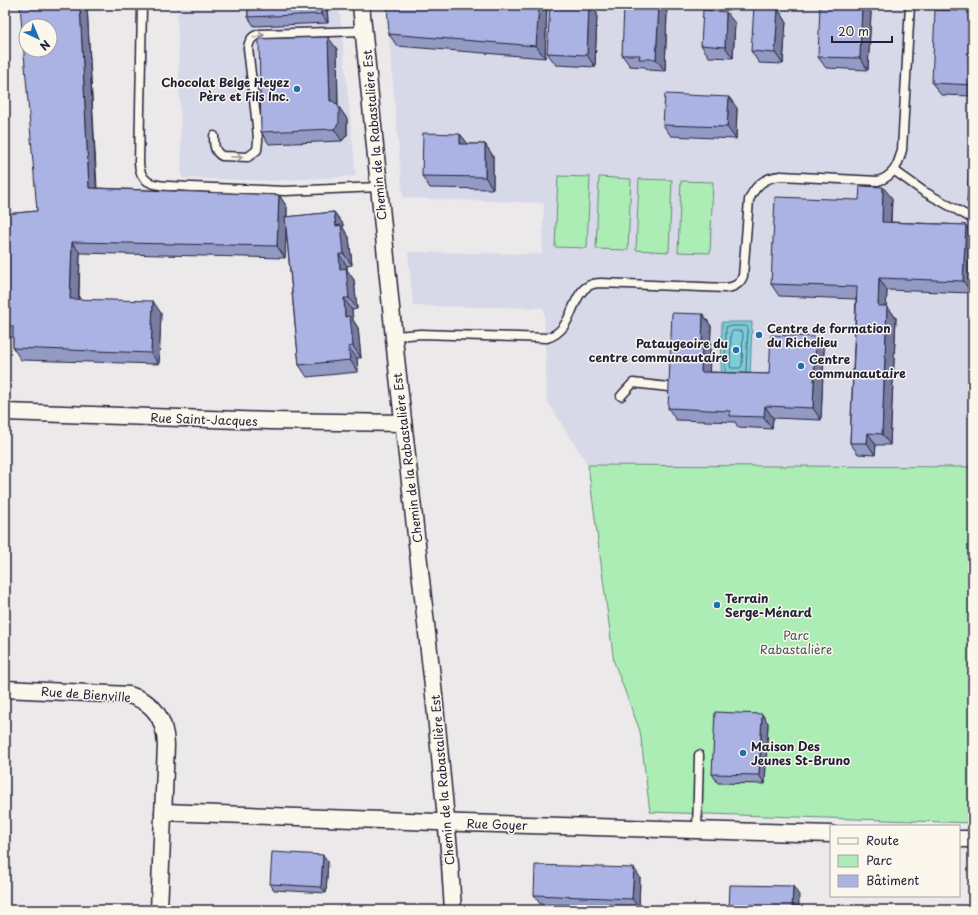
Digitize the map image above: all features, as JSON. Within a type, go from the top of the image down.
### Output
[{"type":"street","name":"Chemin de la Rabastalière Est","points":[[361,5],[403,423],[432,672],[453,910]]},
{"type":"street","name":"Rue Saint-Jacques","points":[[5,412],[271,421],[403,423]]},
{"type":"street","name":"Rue de Bienville","points":[[5,689],[122,694],[136,697],[148,704],[158,714],[164,727],[165,734],[159,910]]},
{"type":"street","name":"Rue Goyer","points":[[163,812],[697,831],[830,834]]},
{"type":"street","points":[[960,839],[973,839]]},
{"type":"lane","points":[[142,5],[139,163],[141,172],[147,181],[156,185],[168,186],[285,191],[379,187]]},
{"type":"lane","points":[[394,336],[421,334],[547,338],[557,334],[564,327],[580,294],[591,284],[602,283],[731,288],[739,284],[743,276],[748,206],[751,194],[759,184],[769,178],[781,176],[878,181],[887,178],[895,171],[902,150],[910,5]]},
{"type":"lane","points":[[214,136],[215,149],[219,155],[222,156],[248,157],[257,150],[257,126],[248,48],[250,41],[254,36],[261,34],[364,31]]},
{"type":"lane","points":[[895,171],[923,191],[973,219]]},
{"type":"lane","points":[[621,396],[633,383],[677,388]]},
{"type":"lane","points":[[697,831],[699,755]]},
{"type":"shaded area","points":[[177,5],[339,5],[356,176],[272,181],[182,178]]},
{"type":"shaded area","points":[[386,5],[973,5],[973,467],[588,465],[547,401],[544,308],[413,306],[408,252],[542,254],[544,203],[403,198]]},
{"type":"green space","points":[[558,176],[590,177],[587,248],[555,247]]},
{"type":"green space","points":[[599,177],[631,179],[628,250],[596,249]]},
{"type":"green space","points":[[639,179],[672,180],[669,252],[636,250]]},
{"type":"green space","points":[[681,181],[713,182],[710,253],[678,252]]},
{"type":"green space","name":"Parc Rabastalière","points":[[588,465],[973,467],[973,823],[650,812],[640,731],[614,662]]},
{"type":"water","name":"Pataugeoire du centre communautaire","points":[[722,322],[752,322],[750,378],[721,377]]},
{"type":"building","points":[[20,5],[80,5],[89,188],[279,195],[277,246],[72,242],[70,299],[153,301],[151,353],[13,348],[13,326],[5,326],[5,214],[37,211],[24,58],[58,58],[58,18],[21,18]]},
{"type":"building","points":[[248,5],[321,5],[321,14],[248,17]]},
{"type":"building","points":[[387,5],[539,5],[536,46],[389,34]]},
{"type":"building","points":[[550,5],[589,5],[587,55],[547,53]]},
{"type":"building","points":[[659,5],[656,59],[639,59],[640,55],[622,55],[624,6]]},
{"type":"building","points":[[820,5],[862,5],[860,58],[818,57]]},
{"type":"building","points":[[754,7],[778,9],[775,53],[751,51]]},
{"type":"building","points":[[958,7],[973,8],[973,85],[932,83],[935,10],[958,11]]},
{"type":"building","points":[[703,10],[726,12],[725,47],[701,45]]},
{"type":"building","points":[[328,37],[330,101],[333,101],[339,107],[339,123],[334,129],[261,132],[259,39]]},
{"type":"building","points":[[665,94],[729,97],[727,127],[663,125]]},
{"type":"building","points":[[423,133],[460,134],[460,144],[485,144],[485,177],[422,176]]},
{"type":"building","points":[[969,168],[973,169],[973,202],[967,202]]},
{"type":"building","points":[[860,186],[883,187],[882,222],[966,225],[963,281],[879,278],[878,306],[887,306],[882,434],[868,433],[867,443],[850,443],[857,287],[771,284],[775,197],[859,200]]},
{"type":"building","points":[[334,212],[336,226],[341,225],[344,254],[339,254],[340,269],[346,268],[349,298],[344,298],[345,317],[350,316],[353,346],[348,347],[350,360],[299,365],[285,217]]},
{"type":"building","name":"Centre communautaire","points":[[672,313],[703,314],[701,372],[769,374],[771,335],[816,337],[813,408],[765,406],[764,417],[730,416],[730,411],[668,408]]},
{"type":"building","name":"Maison Des Jeunes St-Bruno","points":[[715,712],[762,714],[759,775],[712,774]]},
{"type":"building","points":[[272,852],[323,855],[321,887],[270,884]]},
{"type":"building","points":[[535,865],[634,868],[632,899],[534,895]]},
{"type":"building","points":[[730,885],[793,886],[792,910],[729,910]]},
{"type":"place","name":"Chocolat Belge Heyez Père et Fils Inc.","points":[[297,89]]},
{"type":"place","name":"Centre de formation du Richelieu","points":[[759,335]]},
{"type":"place","name":"Pataugeoire du centre communautaire","points":[[736,350]]},
{"type":"place","name":"Centre communautaire","points":[[801,366]]},
{"type":"place","name":"Terrain Serge-Ménard","points":[[717,605]]},
{"type":"place","name":"Maison Des Jeunes St-Bruno","points":[[743,753]]}]
